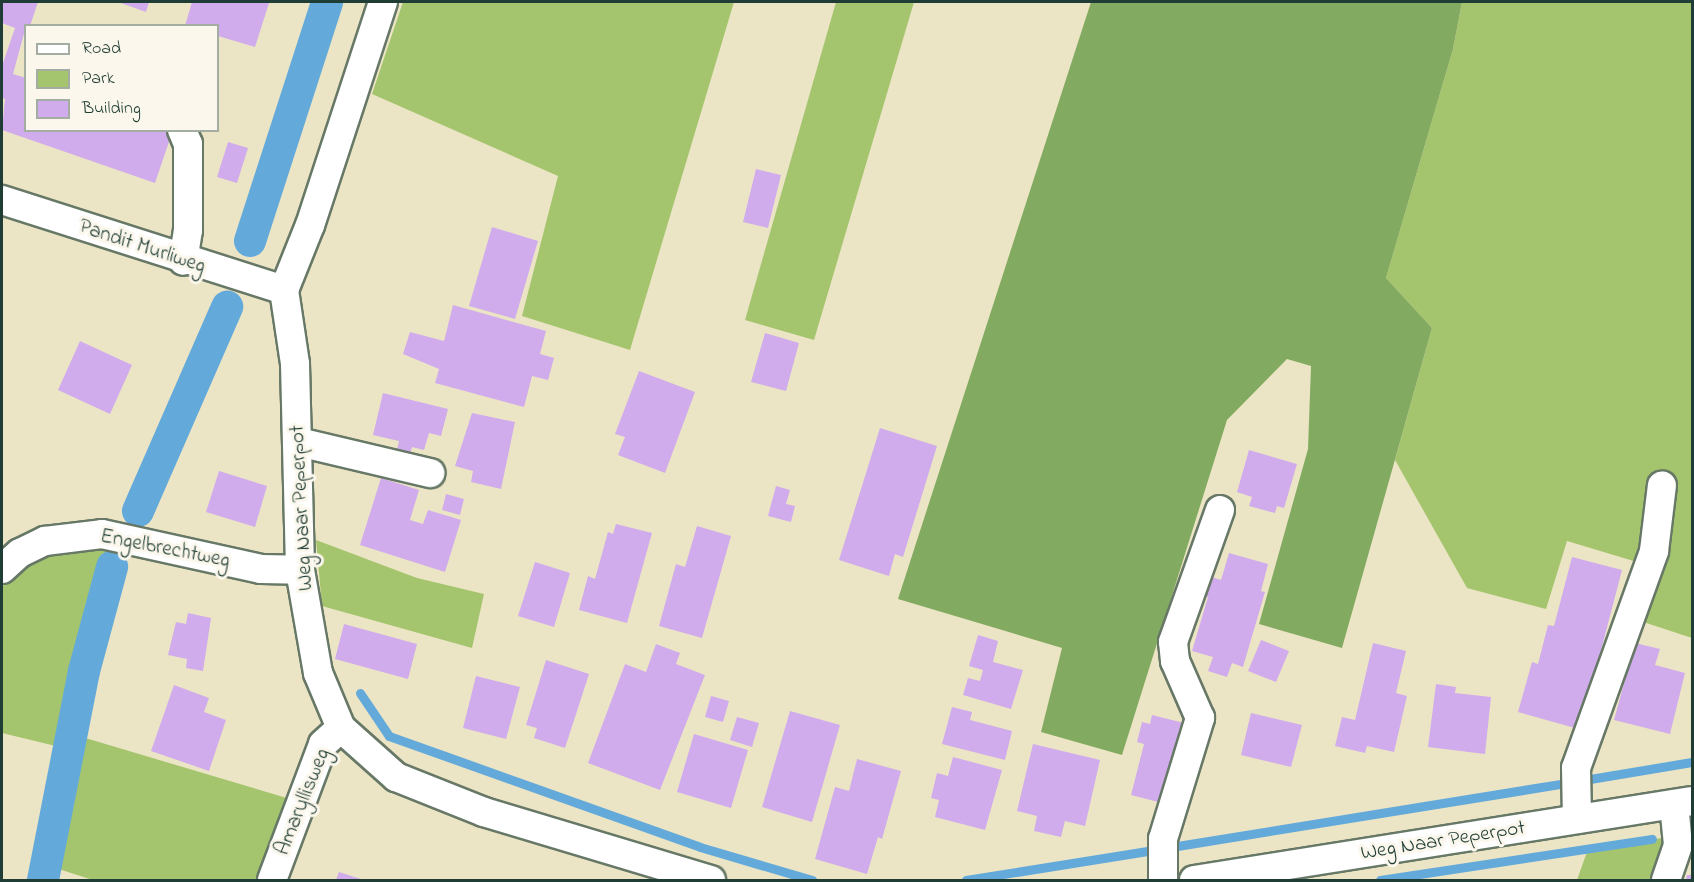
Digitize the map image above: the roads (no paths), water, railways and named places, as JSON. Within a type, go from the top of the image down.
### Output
[{"type":"street","points":[[284,290],[310,225],[383,2]]},
{"type":"street","points":[[183,132],[188,144],[188,230],[183,261]]},
{"type":"street","name":"Pandit Murliweg","points":[[2,200],[183,261],[284,290]]},
{"type":"street","name":"Weg Naar Peperpot","points":[[284,290],[295,364],[299,442],[300,570],[318,673],[341,728],[396,777],[440,796],[711,880]]},
{"type":"street","points":[[299,442],[430,473]]},
{"type":"street","points":[[1578,819],[1576,768],[1654,551],[1662,485]]},
{"type":"street","points":[[1163,880],[1163,839],[1200,718],[1175,661],[1173,642],[1220,510]]},
{"type":"street","name":"Engelbrechtweg","points":[[2,569],[20,553],[45,541],[102,534],[261,568],[300,570]]},
{"type":"street","name":"Amaryllisweg","points":[[272,880],[323,744],[341,728]]},
{"type":"street","points":[[1666,880],[1678,845],[1683,803]]},
{"type":"street","name":"Weg Naar Peperpot","points":[[1194,880],[1683,803]]},
{"type":"waterway","points":[[250,241],[327,2]]},
{"type":"waterway","points":[[138,511],[227,307]]},
{"type":"waterway","points":[[43,880],[84,671],[112,567]]},
{"type":"waterway","points":[[360,693],[389,736],[700,847],[812,880]]},
{"type":"waterway","points":[[1590,779],[1692,762]]},
{"type":"waterway","points":[[1171,847],[1561,784]]},
{"type":"waterway","points":[[1380,880],[1652,839]]},
{"type":"waterway","points":[[966,880],[1154,850]]}]
